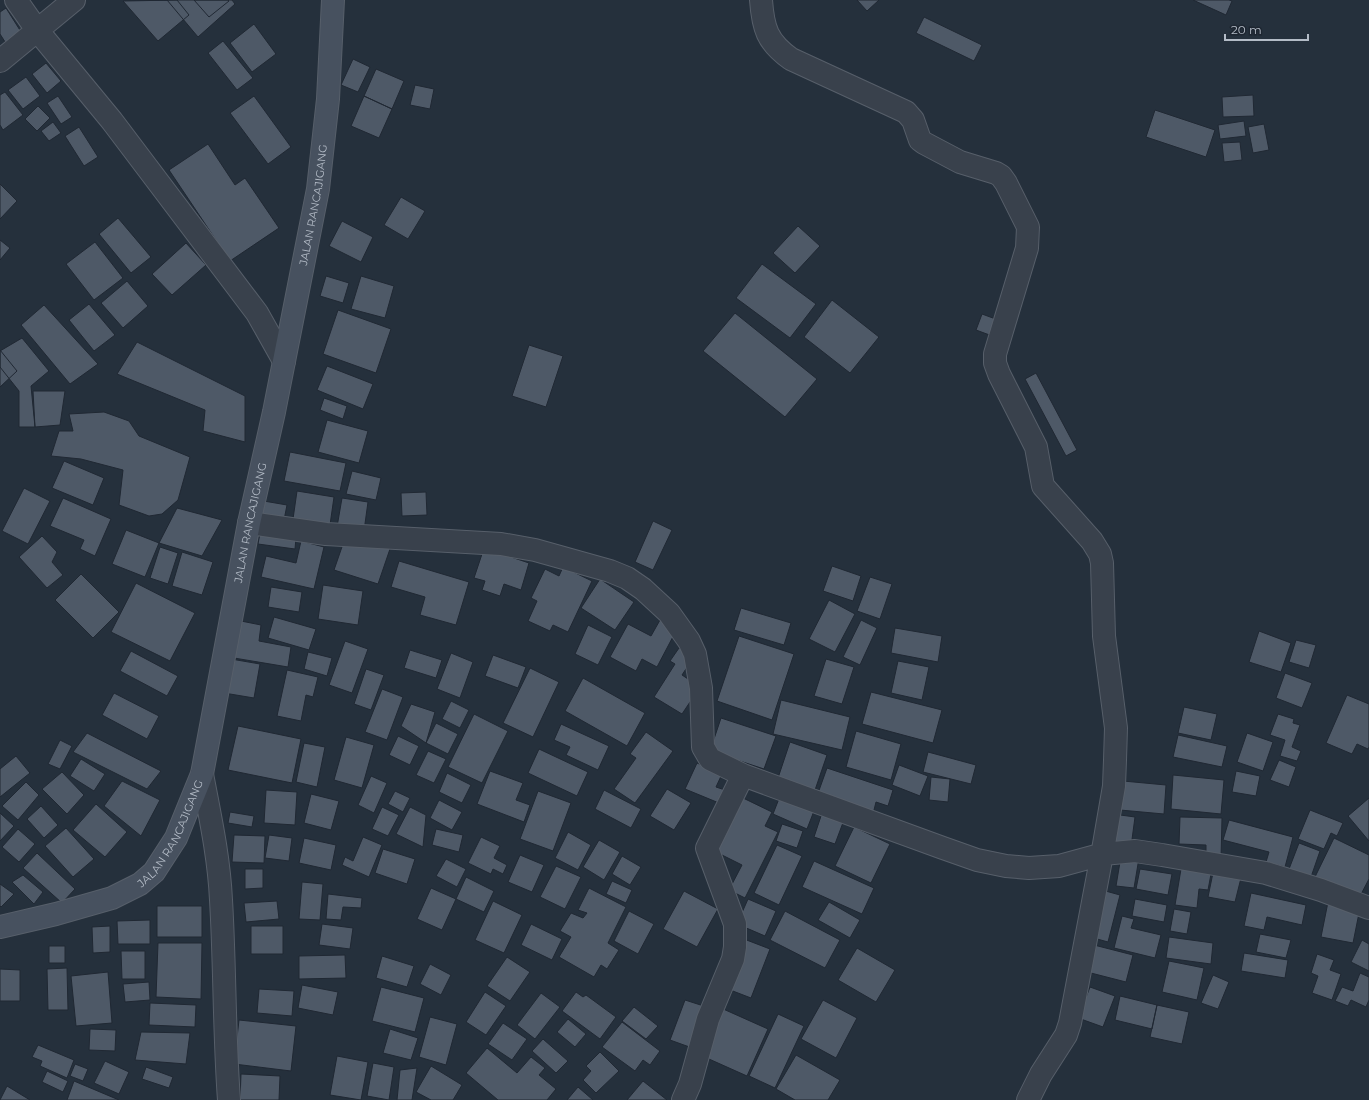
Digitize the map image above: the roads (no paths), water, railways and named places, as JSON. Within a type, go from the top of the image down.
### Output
[{"type":"main road","name":"JALAN RANCAJIGANG","points":[[0,927],[56,914],[112,898],[140,884],[154,872],[176,838],[202,774],[249,523],[273,419],[318,189],[328,99],[333,0]]},
{"type":"street","points":[[16,0],[37,30],[112,121],[235,283],[257,313],[284,361]]},
{"type":"street","points":[[0,62],[74,0]]},
{"type":"street","points":[[761,0],[763,23],[771,40],[780,51],[791,58],[906,112],[913,120],[920,140],[940,153],[960,162],[998,174],[1006,183],[1028,227],[1027,248],[995,360],[999,374],[1036,446],[1043,486],[1092,541],[1101,558],[1104,577],[1105,642],[1116,728],[1114,786],[1103,854],[1068,1029],[1041,1074],[1028,1100]]},
{"type":"street","points":[[249,523],[326,534],[501,544],[542,552],[610,571],[627,578],[643,589],[668,613],[689,641],[694,654],[701,688],[704,750],[710,759],[743,775],[977,860],[1006,866],[1042,868],[1059,866],[1103,854],[1136,851],[1266,873],[1321,890],[1369,908]]},
{"type":"street","points":[[202,774],[217,856],[221,900],[225,1054],[229,1100]]},
{"type":"street","points":[[683,1100],[690,1084],[708,1019],[734,953],[735,924],[707,848],[743,775]]}]
